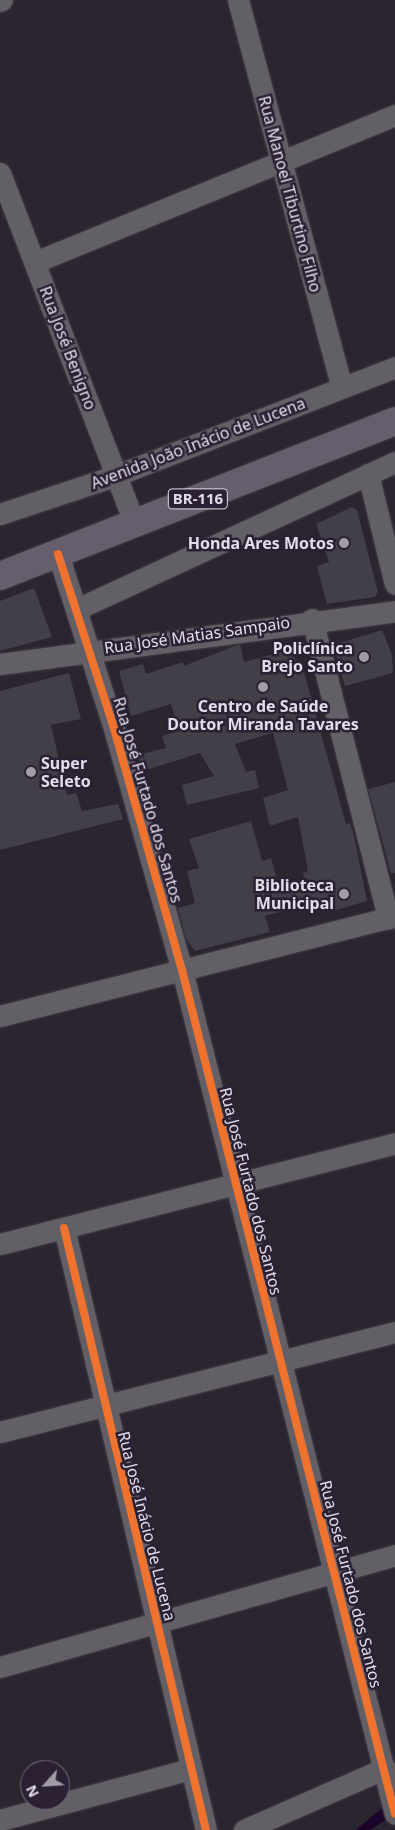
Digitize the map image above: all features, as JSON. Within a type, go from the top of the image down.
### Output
[{"type":"highway","name":"BR-116","points":[[0,576],[395,421]]},
{"type":"street","name":"Rua Manoel Tiburtino Filho","points":[[238,0],[342,387]]},
{"type":"street","points":[[35,262],[281,158],[395,115]]},
{"type":"street","name":"Rua José Benigno","points":[[0,173],[135,524]]},
{"type":"street","name":"Avenida João Inácio de Lucena","points":[[0,514],[117,475],[395,367]]},
{"type":"street","points":[[76,609],[395,462]]},
{"type":"street","points":[[368,474],[395,584]]},
{"type":"street","name":"Rua José Furtado dos Santos","points":[[58,554],[89,650],[182,970],[281,1360],[332,1573],[395,1814]]},
{"type":"street","name":"Rua José Matias Sampaio","points":[[0,664],[312,619],[395,611]]},
{"type":"street","points":[[0,1016],[392,917],[312,619]]},
{"type":"street","points":[[0,1244],[395,1143]]},
{"type":"street","name":"Rua José Inácio de Lucena","points":[[64,1228],[103,1404],[206,1830]]},
{"type":"street","points":[[0,1432],[103,1404],[395,1332]]},
{"type":"street","points":[[0,1667],[395,1555]]},
{"type":"street","points":[[0,1820],[190,1769]]},
{"type":"street","points":[[244,1830],[386,1776]]},
{"type":"shaded area","points":[[395,1797],[387,1819],[370,1830],[356,1830]]},
{"type":"building","name":"Honda Ares Motos","points":[[352,507],[357,510],[378,592],[375,597],[327,604],[317,566],[329,562],[316,524]]},
{"type":"building","points":[[34,588],[52,637],[0,651],[0,601]]},
{"type":"building","name":"Policlínica Brejo Santo","points":[[382,630],[392,655],[393,673],[345,686],[333,645]]},
{"type":"building","points":[[240,644],[244,662],[292,649],[299,673],[304,672],[346,824],[350,823],[354,836],[367,901],[329,912],[325,899],[265,916],[270,932],[195,951],[186,939],[178,908],[195,903],[187,871],[199,868],[189,839],[251,821],[262,861],[271,858],[279,887],[304,879],[303,873],[308,871],[298,817],[270,826],[263,798],[288,790],[273,733],[235,744],[246,772],[255,770],[259,788],[187,805],[182,785],[214,776],[200,753],[143,771],[138,755],[166,748],[162,736],[179,731],[171,704],[131,716],[119,671],[143,664],[146,674],[183,662],[184,666]]},
{"type":"building","name":"Super Seleto","points":[[69,673],[81,719],[51,725],[67,795],[76,793],[82,811],[118,804],[123,819],[0,850],[0,691]]},
{"type":"building","points":[[395,782],[395,873],[391,873],[368,789]]},
{"type":"cycle path","points":[[58,554],[115,732],[182,970],[395,1814]]},
{"type":"cycle path","points":[[64,1228],[206,1830]]},
{"type":"place","name":"Honda Ares Motos","points":[[344,543]]},
{"type":"place","name":"Policlínica Brejo Santo","points":[[364,657]]},
{"type":"place","name":"Centro de Saúde Doutor Miranda Tavares","points":[[263,687]]},
{"type":"place","name":"Super Seleto","points":[[31,772]]},
{"type":"place","name":"Biblioteca Municipal","points":[[344,894]]}]
